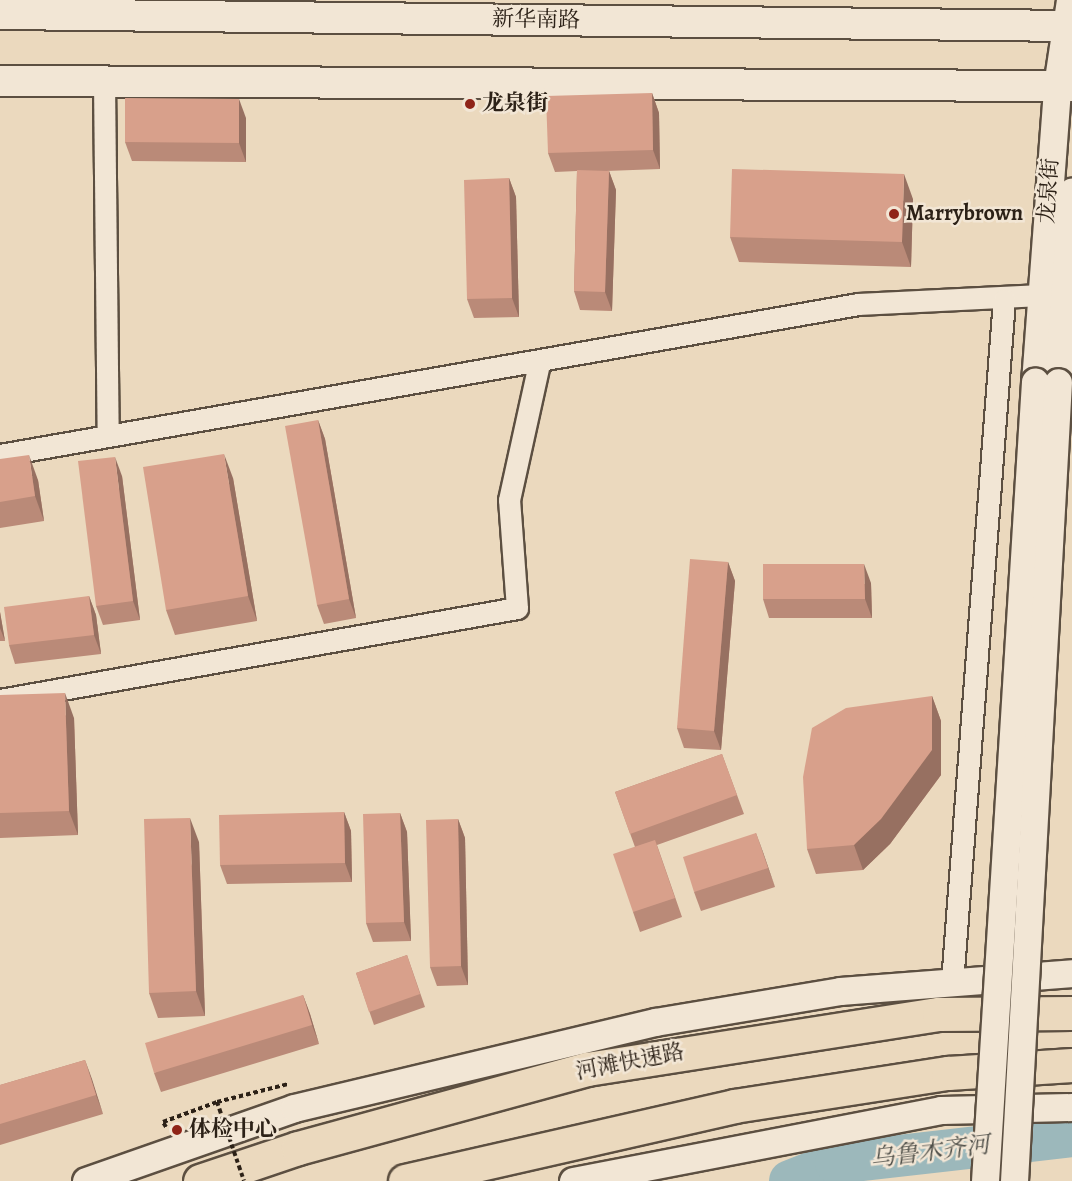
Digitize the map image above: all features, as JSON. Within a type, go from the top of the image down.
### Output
[{"type":"highway","name":"河滩快速路","points":[[200,1181],[587,1069],[939,1014],[1072,1013]]},
{"type":"highway","points":[[405,1181],[734,1106],[948,1073],[1072,1065]]},
{"type":"main road","name":"新华南路","points":[[0,14],[323,9],[1069,17]]},
{"type":"main road","points":[[0,81],[1064,86]]},
{"type":"street","name":"龙泉街","points":[[1047,382],[1041,295],[1064,86],[1069,17]]},
{"type":"street","points":[[104,81],[108,436]]},
{"type":"street","name":"龙泉街","points":[[1047,382],[1072,192]]},
{"type":"street","points":[[0,455],[539,364],[858,304],[1004,300],[1041,295]]},
{"type":"street","points":[[952,982],[1004,300]]},
{"type":"street","points":[[0,700],[517,608],[509,500],[539,364]]},
{"type":"street","points":[[985,1181],[1047,382]]},
{"type":"street","points":[[1014,1181],[1047,382]]},
{"type":"street","points":[[86,1181],[294,1108],[655,1022],[840,991],[1072,973]]},
{"type":"street","points":[[573,1181],[941,1110],[1072,1107]]},
{"type":"path","points":[[163,1122],[217,1102],[287,1081]]},
{"type":"path","points":[[217,1102],[244,1181]]},
{"type":"building","points":[[652,93],[653,150],[548,153],[546,96]]},
{"type":"building","points":[[125,98],[239,99],[239,143],[125,142]]},
{"type":"building","points":[[732,169],[904,174],[902,242],[730,237]]},
{"type":"building","points":[[577,170],[609,171],[605,292],[574,291]]},
{"type":"building","points":[[509,178],[512,298],[467,299],[464,180]]},
{"type":"building","points":[[318,420],[349,599],[317,605],[285,426]]},
{"type":"building","points":[[224,454],[248,596],[166,610],[143,467]]},
{"type":"building","points":[[29,455],[35,496],[0,502],[0,459]]},
{"type":"building","points":[[115,457],[133,601],[96,606],[78,461]]},
{"type":"building","points":[[690,559],[728,562],[714,731],[677,728]]},
{"type":"building","points":[[763,564],[864,564],[865,599],[763,599]]},
{"type":"building","points":[[89,596],[94,635],[9,645],[4,607]]},
{"type":"building","points":[[65,693],[69,811],[0,813],[0,695]]},
{"type":"building","points":[[932,696],[932,750],[881,819],[854,845],[807,849],[803,777],[812,728],[846,708]]},
{"type":"building","points":[[722,754],[737,795],[630,834],[615,792]]},
{"type":"building","points":[[344,812],[345,863],[220,865],[219,815]]},
{"type":"building","points":[[400,813],[404,922],[366,923],[363,814]]},
{"type":"building","points":[[190,818],[196,991],[149,993],[144,819]]},
{"type":"building","points":[[458,819],[461,966],[430,967],[426,820]]},
{"type":"building","points":[[756,833],[768,868],[694,892],[683,857]]},
{"type":"building","points":[[655,840],[675,898],[633,912],[613,854]]},
{"type":"building","points":[[407,955],[420,994],[369,1012],[356,973]]},
{"type":"building","points":[[303,995],[312,1025],[154,1073],[145,1043]]},
{"type":"building","points":[[85,1060],[96,1095],[0,1124],[0,1085]]},
{"type":"waterway","name":"乌鲁木齐河","points":[[790,1181],[836,1163],[1072,1136]]},
{"type":"place","name":"龙泉街","points":[[470,104]]},
{"type":"place","name":"Marrybrown","points":[[894,214]]},
{"type":"place","name":"体检中心","points":[[177,1130]]}]
